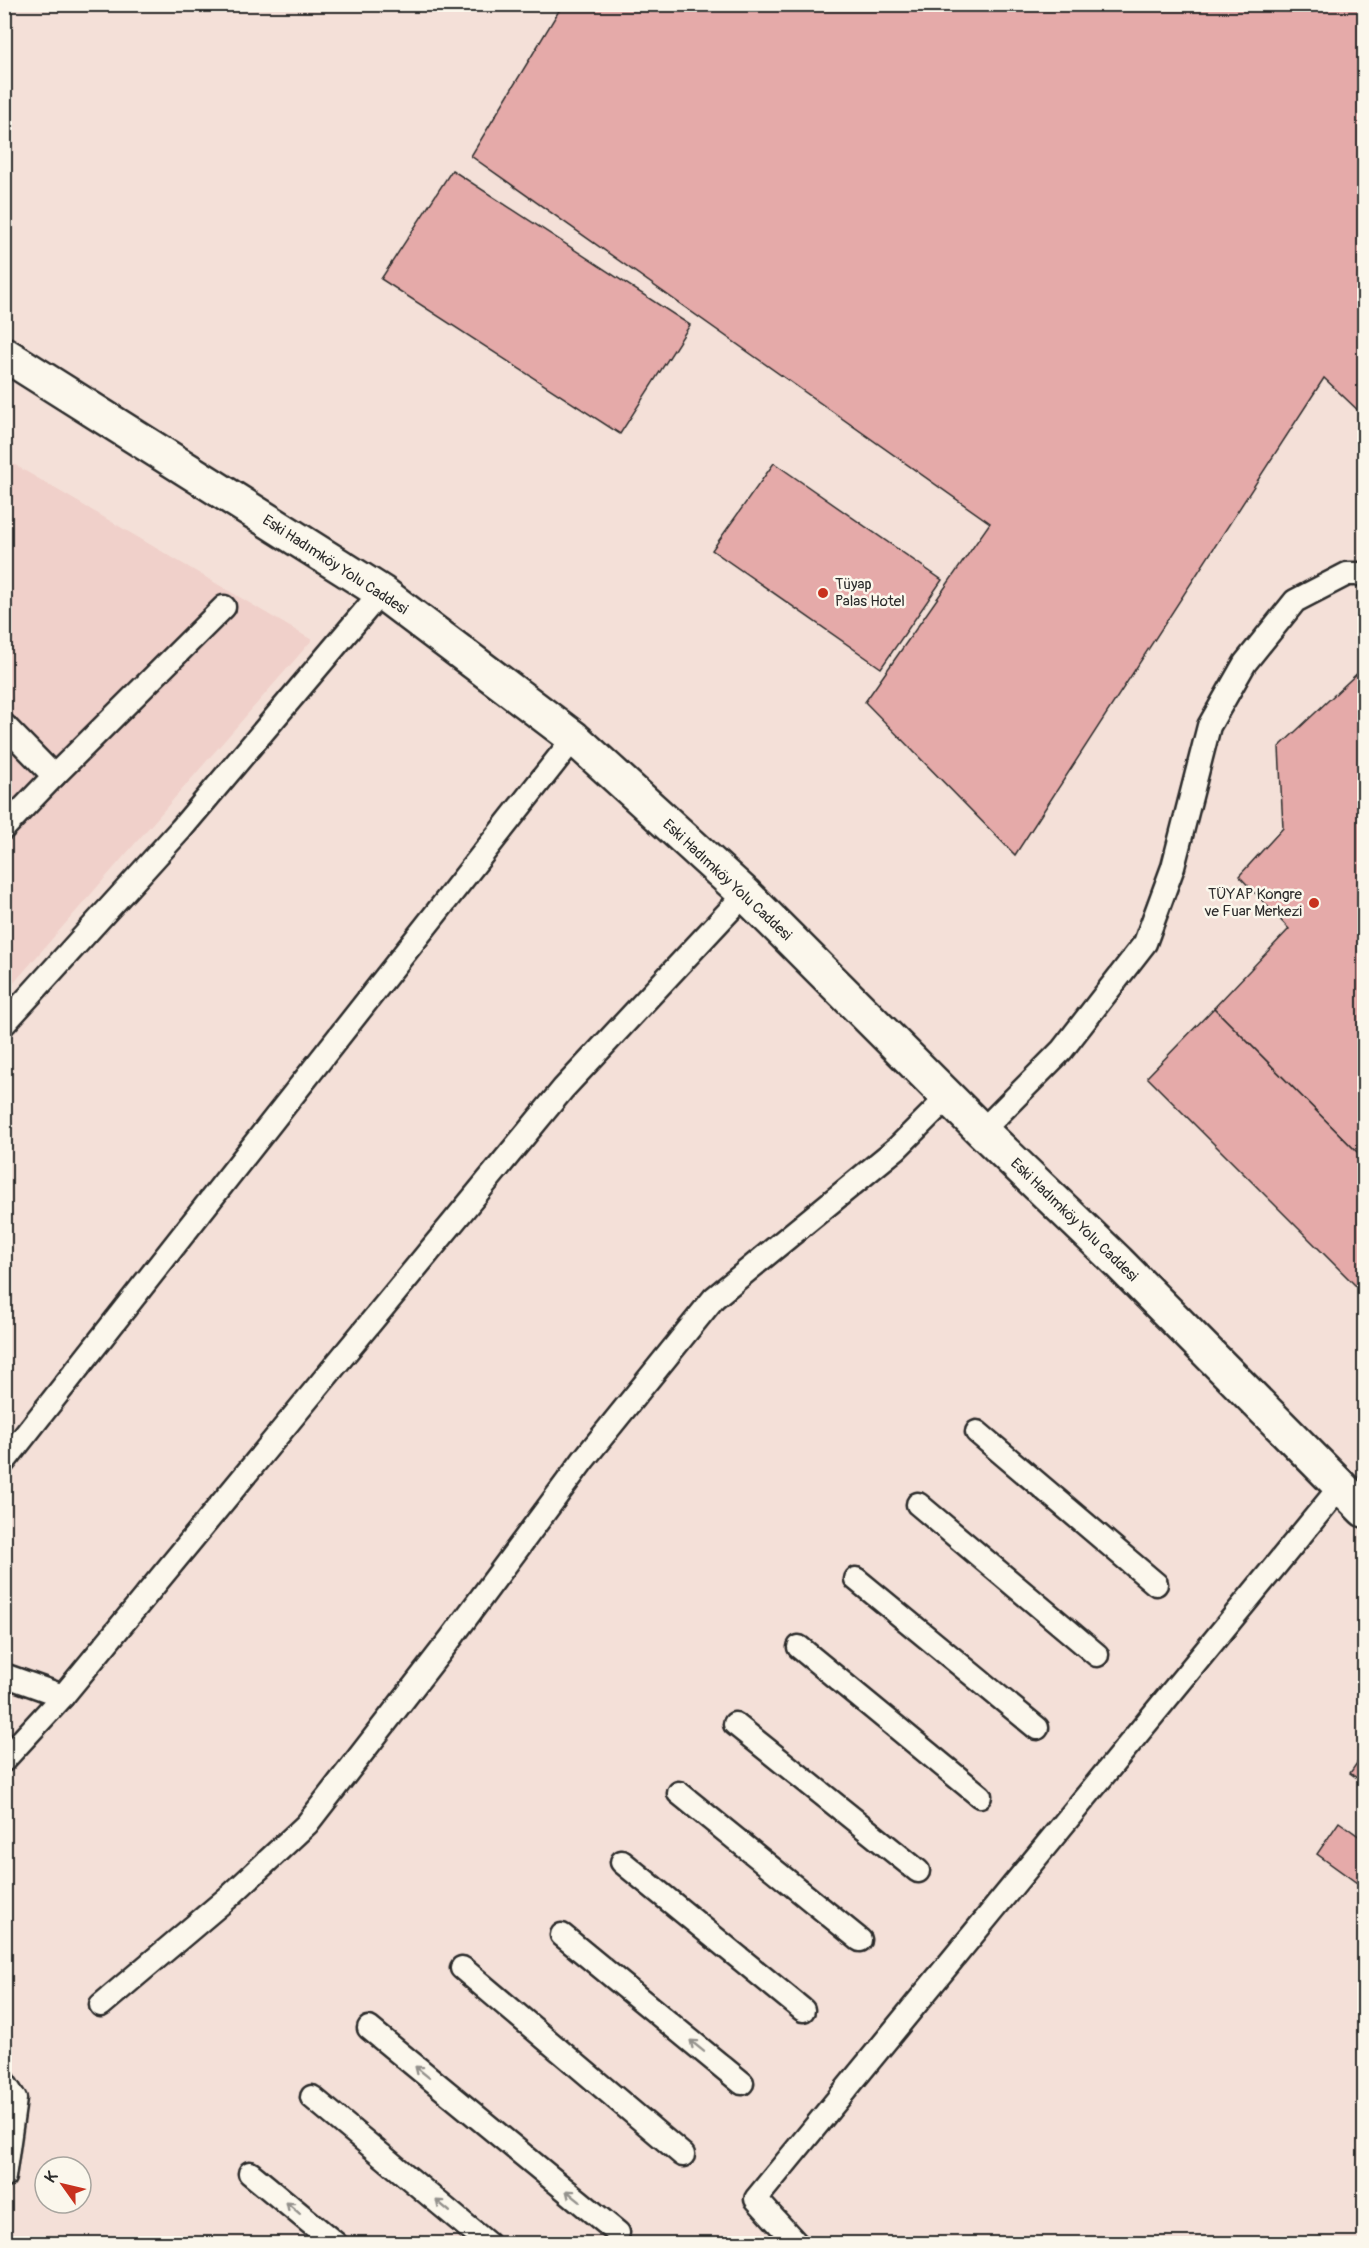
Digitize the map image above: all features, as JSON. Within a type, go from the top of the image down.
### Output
[{"type":"street","name":"Eski Hadımköy Yolu Caddesi","points":[[4,354],[381,592],[574,738],[745,894],[982,1131],[1118,1262],[1365,1510]]},
{"type":"lane","points":[[982,1131],[1062,1050],[1145,943],[1173,867],[1209,726],[1245,663],[1295,601],[1347,574],[1365,573]]},
{"type":"lane","points":[[4,1024],[181,829],[381,592]]},
{"type":"lane","points":[[4,828],[224,607]]},
{"type":"lane","points":[[4,725],[54,776]]},
{"type":"lane","points":[[4,1462],[574,738]]},
{"type":"lane","points":[[4,1760],[63,1696],[563,1089],[745,894]]},
{"type":"lane","points":[[101,2005],[231,1895],[307,1824],[452,1637],[584,1459],[714,1298],[897,1148],[948,1097]]},
{"type":"lane","points":[[977,1432],[1156,1584]]},
{"type":"lane","points":[[797,2244],[756,2199],[1340,1487]]},
{"type":"lane","points":[[918,1504],[1097,1655]]},
{"type":"lane","points":[[856,1579],[1037,1728]]},
{"type":"lane","points":[[800,1647],[980,1796]]},
{"type":"lane","points":[[4,1675],[63,1696]]},
{"type":"lane","points":[[735,1724],[918,1871]]},
{"type":"lane","points":[[679,1793],[860,1940]]},
{"type":"lane","points":[[622,1862],[803,2010]]},
{"type":"lane","points":[[562,1935],[742,2083]]},
{"type":"lane","points":[[462,1968],[682,2155]]},
{"type":"lane","points":[[369,2028],[618,2233]]},
{"type":"lane","points":[[4,2082],[15,2099],[4,2177]]},
{"type":"lane","points":[[312,2097],[488,2244]]},
{"type":"lane","points":[[250,2173],[336,2244]]},
{"type":"shaded area","points":[[5,459],[312,640],[5,993]]},
{"type":"building","points":[[563,4],[1364,4],[1364,416],[1324,378],[1015,855],[865,702],[990,523],[471,156]]},
{"type":"building","points":[[452,170],[690,325],[620,434],[381,279]]},
{"type":"building","points":[[774,463],[942,580],[881,668],[712,550]]},
{"type":"building","name":"TÜYAP Kongre ve Fuar Merkezi","points":[[1364,667],[1364,1159],[1214,1008],[1289,929],[1239,876],[1283,828],[1279,747]]},
{"type":"building","points":[[1214,1008],[1364,1159],[1364,1294],[1147,1077]]},
{"type":"building","points":[[1364,1753],[1364,1783],[1350,1773]]},
{"type":"building","points":[[1339,1822],[1364,1840],[1364,1888],[1317,1854]]},
{"type":"place","name":"Tüyap Palas Hotel","points":[[823,593]]},
{"type":"place","name":"TÜYAP Kongre ve Fuar Merkezi","points":[[1314,903]]}]
